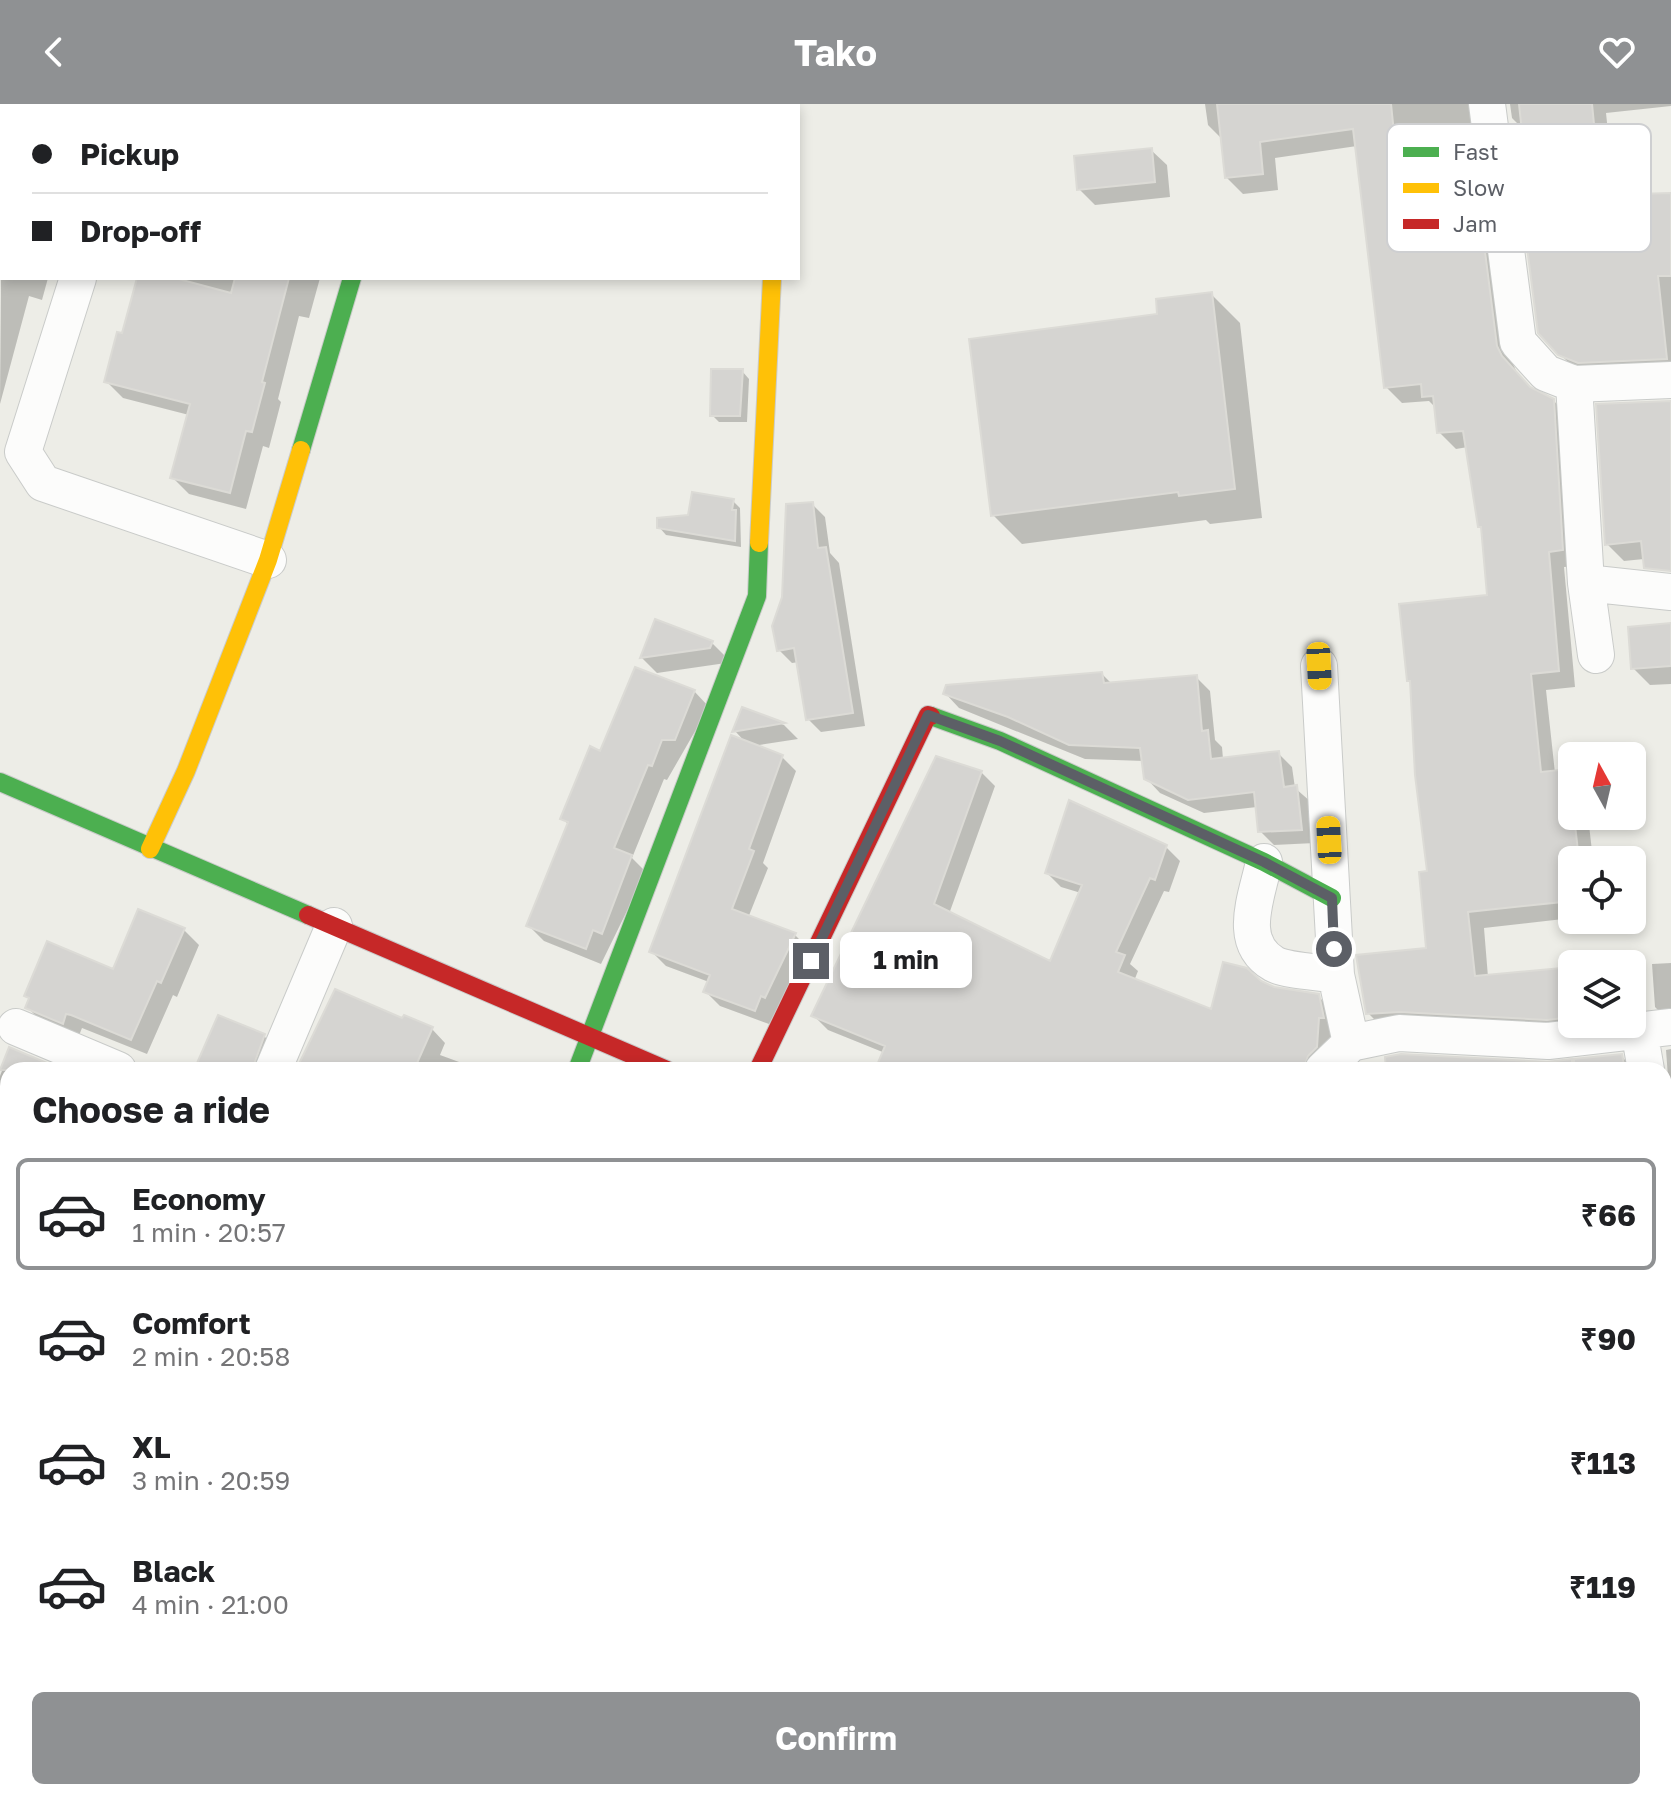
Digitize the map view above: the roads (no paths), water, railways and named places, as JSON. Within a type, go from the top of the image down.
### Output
[{"type":"street","points":[[1487,104],[1490,124]]},
{"type":"street","points":[[1506,252],[1518,342],[1546,373],[1574,384],[1671,380]]},
{"type":"street","points":[[77,280],[23,452],[43,483],[268,560]]},
{"type":"street","points":[[150,849],[186,771],[268,560],[351,280]]},
{"type":"street","points":[[581,1062],[757,596],[772,280]]},
{"type":"street","points":[[1574,384],[1586,583],[1596,655]]},
{"type":"street","points":[[1586,583],[1671,592]]},
{"type":"street","points":[[1319,666],[1336,975],[1351,1043]]},
{"type":"street","points":[[762,1062],[928,715],[1000,741],[1264,862],[1332,898]]},
{"type":"street","points":[[0,782],[649,1062]]},
{"type":"street","points":[[1264,862],[1250,928],[1254,946],[1276,965],[1336,975]]},
{"type":"street","points":[[276,1062],[334,926]]},
{"type":"street","points":[[16,1027],[99,1062]]},
{"type":"street","points":[[1331,1062],[1351,1043],[1399,1033],[1548,1041],[1655,1028],[1648,1062]]}]
